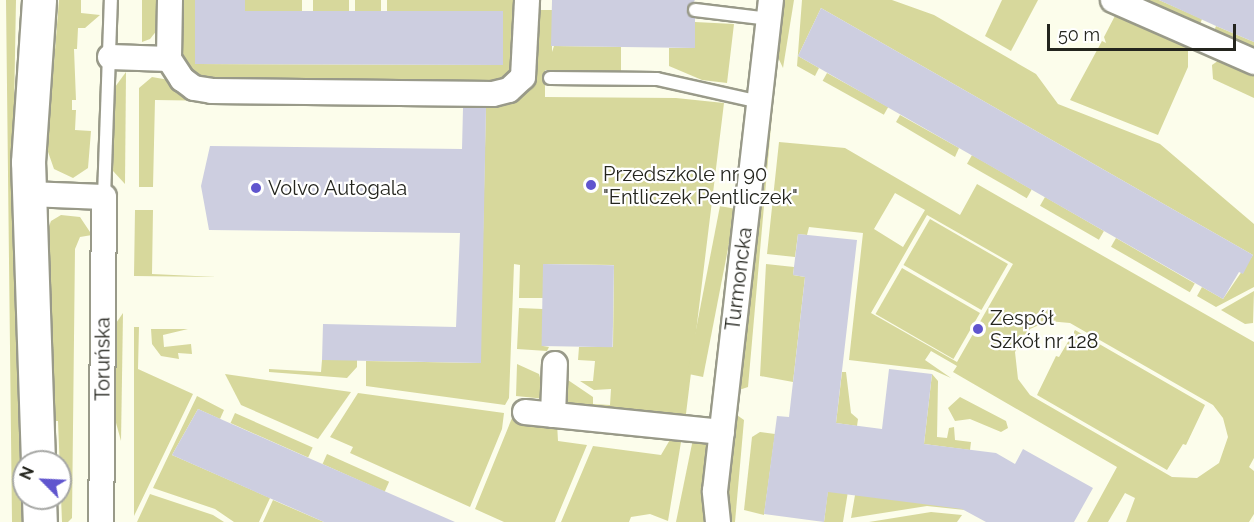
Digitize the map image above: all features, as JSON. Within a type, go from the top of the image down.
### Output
[{"type":"main road","points":[[38,450],[28,194],[39,0]]},
{"type":"street","points":[[170,0],[169,59],[189,85],[212,91],[497,94],[513,88],[524,72],[527,0]]},
{"type":"street","points":[[1113,0],[1254,62]]},
{"type":"street","name":"Turmoncka","points":[[718,522],[715,492],[770,10]]},
{"type":"street","points":[[110,57],[169,59]]},
{"type":"street","points":[[28,194],[104,197]]},
{"type":"street","name":"Toruńska","points":[[101,522],[104,197]]},
{"type":"street","points":[[553,415],[555,364]]},
{"type":"street","points":[[525,412],[722,432]]},
{"type":"lane","name":"Toruńska","points":[[104,197],[111,0]]},
{"type":"lane","points":[[695,10],[770,10]]},
{"type":"lane","points":[[550,78],[657,79],[760,102]]},
{"type":"green space","points":[[6,0],[16,0],[12,218],[20,450],[12,450],[12,510],[22,510],[22,522],[12,522]]},
{"type":"green space","points":[[59,0],[81,0],[81,13],[100,15],[85,28],[78,28],[77,49],[74,49],[76,100],[72,100],[72,110],[76,110],[75,130],[91,131],[88,168],[73,178],[54,169],[47,149]]},
{"type":"green space","points":[[142,0],[159,0],[158,29],[150,39],[142,42]]},
{"type":"green space","points":[[174,0],[195,0],[195,64],[503,65],[503,12],[387,11],[387,0],[517,0],[518,62],[505,84],[205,83],[181,65]]},
{"type":"green space","points":[[245,0],[302,0],[302,11],[245,11]]},
{"type":"green space","points":[[313,0],[349,0],[349,11],[313,11]]},
{"type":"green space","points":[[355,0],[381,0],[381,11],[355,11]]},
{"type":"green space","points":[[781,0],[794,0],[783,68],[776,53]]},
{"type":"green space","points":[[802,0],[892,0],[934,15],[1036,74],[1058,104],[1160,144],[1254,224],[1254,287],[1216,307],[1197,296],[1202,287],[1223,299],[1253,255],[821,8],[798,56],[819,68],[815,76],[797,66]]},
{"type":"green space","points":[[1002,0],[1038,0],[1011,51],[985,36]]},
{"type":"green space","points":[[1137,0],[1159,0],[1202,19],[1198,30]]},
{"type":"green space","name":"Przedszkole nr 90 \"Entliczek Pentliczek\"","points":[[537,10],[552,10],[552,52],[554,46],[621,47],[621,71],[545,70],[545,97],[676,98],[724,103],[685,422],[565,409],[565,378],[593,397],[593,404],[610,405],[611,389],[594,390],[580,381],[593,381],[595,361],[578,360],[579,347],[613,347],[614,265],[544,264],[543,298],[519,298],[520,265],[514,264],[509,398],[505,405],[366,386],[366,361],[480,363],[486,105],[155,100],[153,187],[139,187],[139,88],[152,77],[169,80],[189,91],[500,102]]},
{"type":"green space","points":[[1118,10],[1188,41],[1188,67],[1158,135],[1070,100],[1102,41],[1106,43],[1104,37]]},
{"type":"green space","points":[[695,22],[734,24],[727,83],[702,80],[669,66],[669,48],[695,48]]},
{"type":"green space","points":[[1216,26],[1254,42],[1254,55],[1212,36]]},
{"type":"green space","points":[[1222,58],[1254,70],[1254,98],[1213,79],[1212,65]]},
{"type":"green space","points":[[126,72],[125,184],[113,171],[115,87]]},
{"type":"green space","points":[[827,73],[888,107],[884,115],[823,81]]},
{"type":"green space","points":[[774,92],[748,387],[736,391],[771,95]]},
{"type":"green space","points":[[900,115],[959,148],[955,157],[896,122]]},
{"type":"green space","points":[[779,142],[845,148],[960,215],[977,184],[1254,342],[1254,458],[1249,467],[1254,471],[1254,514],[1249,522],[1126,522],[1135,498],[1125,493],[1108,522],[1087,522],[1117,467],[953,372],[957,366],[931,351],[925,360],[951,378],[933,370],[849,360],[863,233],[809,227],[807,235],[798,234],[795,257],[767,254]],"holes":[[[895,193],[925,210],[903,247],[874,229]],[[927,215],[1013,264],[957,362],[871,313]],[[1048,321],[1070,323],[1213,405],[1223,418],[1228,437],[1219,463],[1197,478],[1172,477],[1030,395],[1018,379],[1015,352],[1030,329]]]},
{"type":"green space","points":[[972,155],[1032,189],[1027,198],[967,164]]},
{"type":"green space","points":[[1045,197],[1104,231],[1099,240],[1040,206]]},
{"type":"green space","points":[[720,206],[736,209],[703,377],[687,374]]},
{"type":"green space","points":[[135,210],[153,210],[152,274],[217,277],[134,276]]},
{"type":"green space","points":[[61,215],[80,217],[92,235],[80,237],[75,249],[72,518],[68,522],[62,522],[62,510],[72,510],[72,450],[59,450],[58,421],[52,421],[45,237],[51,221]]},
{"type":"green space","points":[[930,219],[1008,264],[981,310],[904,265]]},
{"type":"green space","points":[[1116,238],[1195,284],[1190,292],[1111,247]]},
{"type":"green space","points":[[766,264],[794,267],[793,275],[805,277],[793,382],[760,376]]},
{"type":"green space","points":[[902,268],[980,313],[953,359],[876,314]]},
{"type":"green space","points":[[1254,291],[1253,323],[1245,324],[1221,310]]},
{"type":"green space","points":[[519,308],[543,309],[543,346],[549,347],[547,351],[517,349]]},
{"type":"green space","points":[[123,313],[121,441],[113,412],[114,326]]},
{"type":"green space","points":[[134,327],[139,327],[138,369],[193,394],[134,516]]},
{"type":"green space","points":[[151,329],[188,329],[163,335],[164,347],[191,344],[192,354],[178,353],[179,359],[161,356],[152,344]]},
{"type":"green space","points":[[1075,330],[1205,405],[1186,445],[1183,444],[1167,470],[1037,395],[1056,356],[1059,357]]},
{"type":"green space","points":[[322,360],[357,360],[357,367],[347,378],[269,372],[269,369],[321,372]]},
{"type":"green space","points":[[517,364],[539,374],[546,399],[516,396]]},
{"type":"green space","points":[[842,372],[846,372],[851,413],[858,419],[857,426],[836,423]]},
{"type":"green space","points":[[225,374],[351,392],[318,439],[241,405]]},
{"type":"green space","points":[[932,374],[938,381],[937,437],[947,438],[949,428],[954,427],[955,440],[971,442],[970,450],[924,444]]},
{"type":"green space","points":[[358,393],[504,413],[502,429],[470,507],[350,453],[353,447],[330,437]]},
{"type":"green space","points":[[197,396],[224,410],[220,419],[198,409],[172,455],[270,498],[259,522],[234,522],[215,509],[153,488]]},
{"type":"green space","points":[[960,397],[1006,421],[1008,428],[1001,432],[970,419],[955,421],[948,408]]},
{"type":"green space","points":[[235,413],[313,448],[308,458],[231,423]]},
{"type":"green space","points":[[734,413],[744,420],[735,522],[730,522],[724,504]]},
{"type":"green space","points":[[512,418],[557,423],[558,441],[587,445],[555,522],[504,522],[475,509]]},
{"type":"green space","points":[[760,432],[775,434],[764,515],[744,510],[752,437]]},
{"type":"green space","points":[[682,436],[668,521],[650,514],[631,517],[629,522],[561,522],[593,446],[661,455],[671,438]]},
{"type":"green space","points":[[693,439],[709,440],[707,522],[676,522]]},
{"type":"green space","points":[[834,441],[851,473],[843,522],[824,522]]},
{"type":"green space","points":[[327,454],[389,482],[385,492],[323,464]]},
{"type":"green space","points":[[858,478],[965,510],[927,506],[851,518]]},
{"type":"green space","points":[[150,494],[213,515],[224,522],[137,522]]},
{"type":"green space","points":[[273,500],[324,522],[263,522]]},
{"type":"green space","points":[[931,512],[962,515],[957,522],[869,522]]},
{"type":"building","points":[[195,0],[245,0],[245,11],[503,11],[503,65],[195,64]]},
{"type":"building","points":[[552,0],[695,0],[687,10],[695,18],[695,48],[551,46]]},
{"type":"building","points":[[1159,0],[1254,0],[1254,42],[1216,26]]},
{"type":"building","points":[[821,8],[1253,255],[1243,274],[1239,272],[1223,299],[798,56]]},
{"type":"building","points":[[463,108],[486,108],[481,363],[322,360],[323,324],[456,327],[460,233],[209,230],[201,186],[210,146],[462,149]]},
{"type":"building","points":[[798,234],[857,240],[836,423],[882,429],[889,369],[932,374],[924,444],[996,453],[1015,464],[1023,449],[1093,488],[1074,522],[986,522],[962,509],[828,492],[824,522],[764,514],[777,416],[789,417],[805,277],[793,275]]},
{"type":"building","points":[[543,264],[614,265],[613,347],[542,346]]},
{"type":"building","points":[[198,409],[455,522],[324,522],[172,455]]},
{"type":"place","name":"Przedszkole nr 90 \"Entliczek Pentliczek\"","points":[[591,185]]},
{"type":"place","name":"Volvo Autogala","points":[[256,188]]},
{"type":"place","name":"Zespół Szkół nr 128","points":[[978,329]]}]
